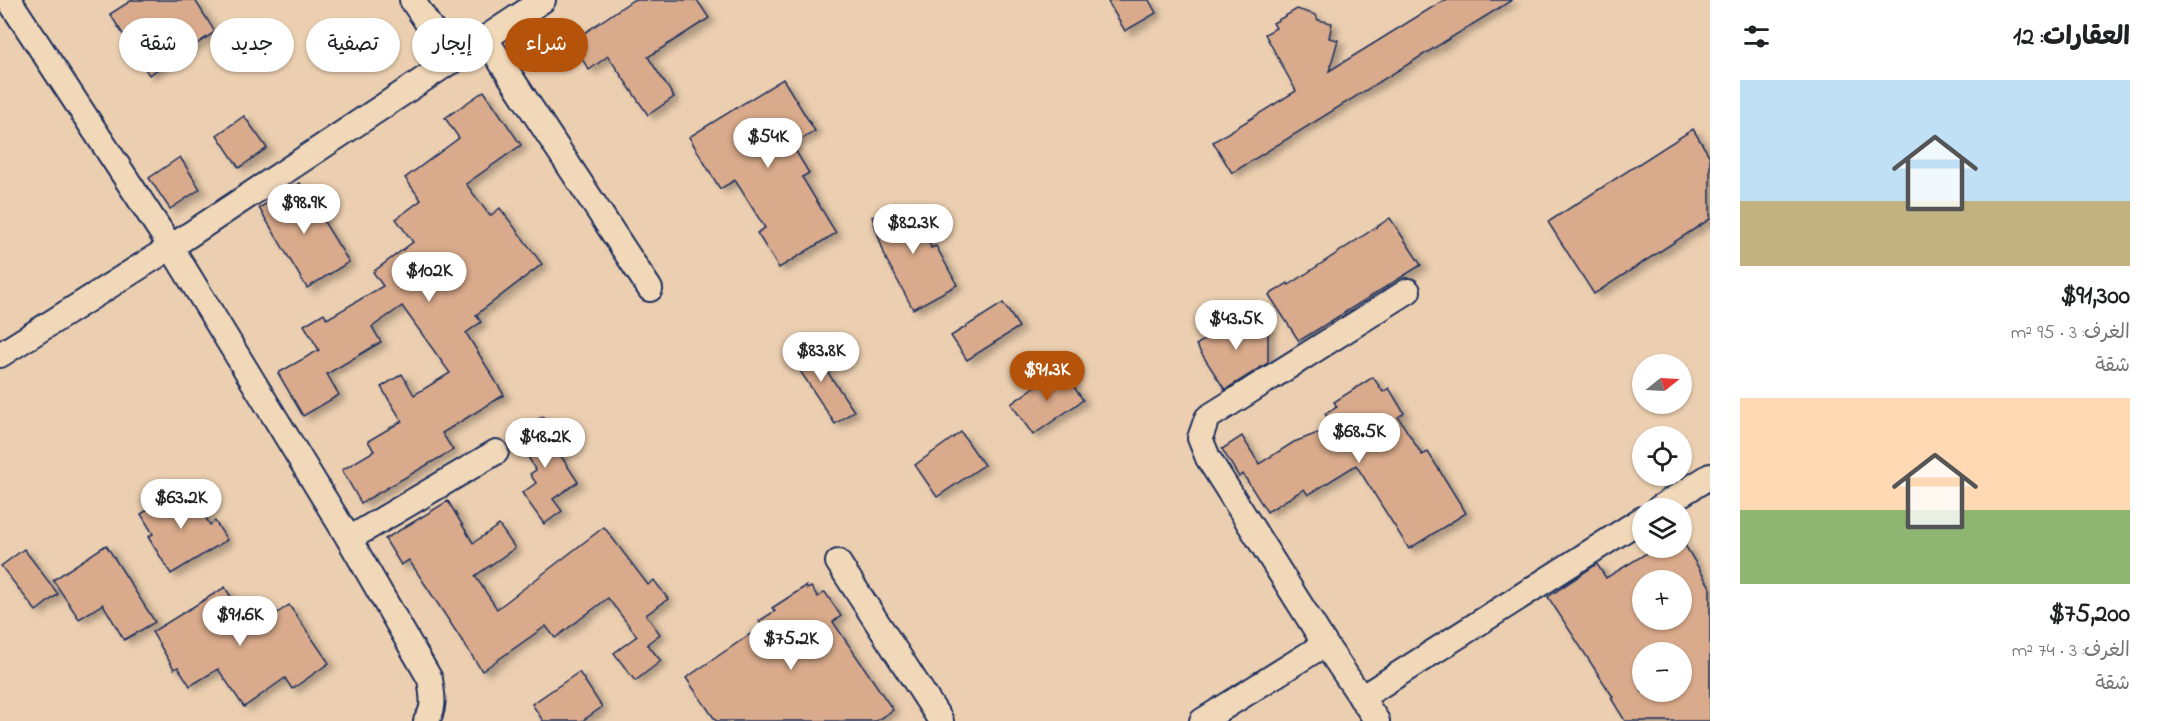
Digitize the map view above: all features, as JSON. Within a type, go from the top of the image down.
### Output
[{"type":"street","points":[[9,0],[171,247],[349,539],[430,679],[432,713],[426,721]]},
{"type":"street","points":[[412,0],[424,18]]},
{"type":"street","points":[[493,33],[543,0]]},
{"type":"street","points":[[493,50],[650,289]]},
{"type":"street","points":[[0,355],[171,247],[436,72]]},
{"type":"street","points":[[1377,721],[1324,644],[1208,458],[1200,438],[1208,418],[1408,291]]},
{"type":"street","points":[[349,539],[496,452]]},
{"type":"street","points":[[1675,498],[1710,476]]},
{"type":"street","points":[[1361,698],[1632,525]]},
{"type":"street","points":[[838,562],[941,721]]},
{"type":"street","points":[[1202,721],[1324,644]]},
{"type":"building","points":[[132,0],[195,0],[210,24],[210,35],[198,43],[198,18],[119,18],[119,28],[110,14]]},
{"type":"building","points":[[633,0],[697,0],[709,18],[648,57],[674,97],[648,115],[608,56],[589,70],[588,30]]},
{"type":"building","points":[[1107,0],[1149,0],[1156,13],[1125,31]]},
{"type":"building","points":[[1444,0],[1512,0],[1232,173],[1213,142],[1296,91],[1265,34],[1276,28],[1273,23],[1297,9],[1316,15],[1318,20],[1332,23],[1329,38],[1338,40],[1329,71]]},
{"type":"building","points":[[783,79],[815,131],[792,145],[809,173],[802,177],[836,233],[779,268],[757,233],[765,228],[735,180],[720,189],[689,137]]},
{"type":"building","points":[[484,91],[521,145],[466,184],[490,216],[500,208],[542,264],[476,315],[481,322],[466,333],[504,395],[442,433],[453,450],[361,503],[342,470],[374,451],[368,441],[402,421],[381,387],[402,374],[414,395],[450,373],[402,306],[372,327],[381,342],[327,374],[339,395],[303,416],[278,373],[319,350],[304,325],[324,313],[327,319],[383,286],[373,272],[413,242],[396,219],[421,200],[405,178],[459,138],[445,118]]},
{"type":"building","points":[[244,116],[267,148],[239,168],[217,135]]},
{"type":"building","points":[[1693,129],[1710,157],[1710,219],[1594,294],[1548,222]]},
{"type":"building","points":[[180,157],[200,189],[170,209],[149,178]]},
{"type":"building","points":[[300,183],[349,262],[307,288],[259,208]]},
{"type":"building","points":[[915,202],[931,248],[936,246],[957,285],[913,309],[886,259],[872,217]]},
{"type":"building","points":[[1390,218],[1421,265],[1299,341],[1269,295],[1288,283],[1289,285]]},
{"type":"building","points":[[1003,303],[1019,327],[967,360],[951,336]]},
{"type":"building","points":[[1238,318],[1268,326],[1268,363],[1225,390],[1196,345]]},
{"type":"building","points":[[807,342],[854,411],[835,424],[789,354]]},
{"type":"building","points":[[1061,368],[1083,400],[1033,435],[1011,404]]},
{"type":"building","points":[[1373,377],[1383,392],[1389,388],[1404,413],[1398,417],[1422,455],[1428,452],[1466,513],[1409,549],[1356,465],[1308,495],[1304,489],[1267,512],[1243,474],[1239,477],[1222,449],[1242,436],[1259,464],[1294,442],[1334,427],[1325,414],[1337,407],[1334,402]]},
{"type":"building","points":[[543,416],[557,437],[551,441],[578,482],[553,499],[562,511],[544,524],[522,493],[536,483],[530,474],[536,470],[515,435]]},
{"type":"building","points":[[961,432],[984,465],[937,497],[915,465]]},
{"type":"building","points":[[186,486],[210,525],[215,521],[227,540],[171,574],[148,537],[153,534],[141,514]]},
{"type":"building","points":[[448,501],[473,543],[499,525],[515,548],[475,576],[497,609],[604,527],[648,585],[654,580],[668,599],[646,615],[660,634],[647,644],[661,661],[635,681],[614,653],[637,636],[608,598],[555,638],[546,626],[482,671],[409,560],[401,565],[385,539]]},
{"type":"building","points":[[106,545],[155,622],[124,640],[103,604],[79,619],[53,580]]},
{"type":"building","points":[[24,549],[58,594],[36,611],[1,566]]},
{"type":"building","points":[[1692,557],[1710,587],[1710,721],[1625,721],[1611,698],[1613,697],[1548,597],[1597,564],[1606,578],[1639,558]]},
{"type":"building","points":[[806,586],[807,589],[811,587],[818,597],[825,592],[841,616],[833,622],[893,710],[876,721],[716,721],[686,678],[762,626],[759,621],[775,611],[772,608]]},
{"type":"building","points":[[225,587],[251,631],[289,605],[329,663],[292,689],[285,678],[244,707],[218,669],[190,686],[178,667],[174,669],[152,632]]},
{"type":"building","points":[[579,672],[602,707],[582,721],[543,721],[532,704]]}]
